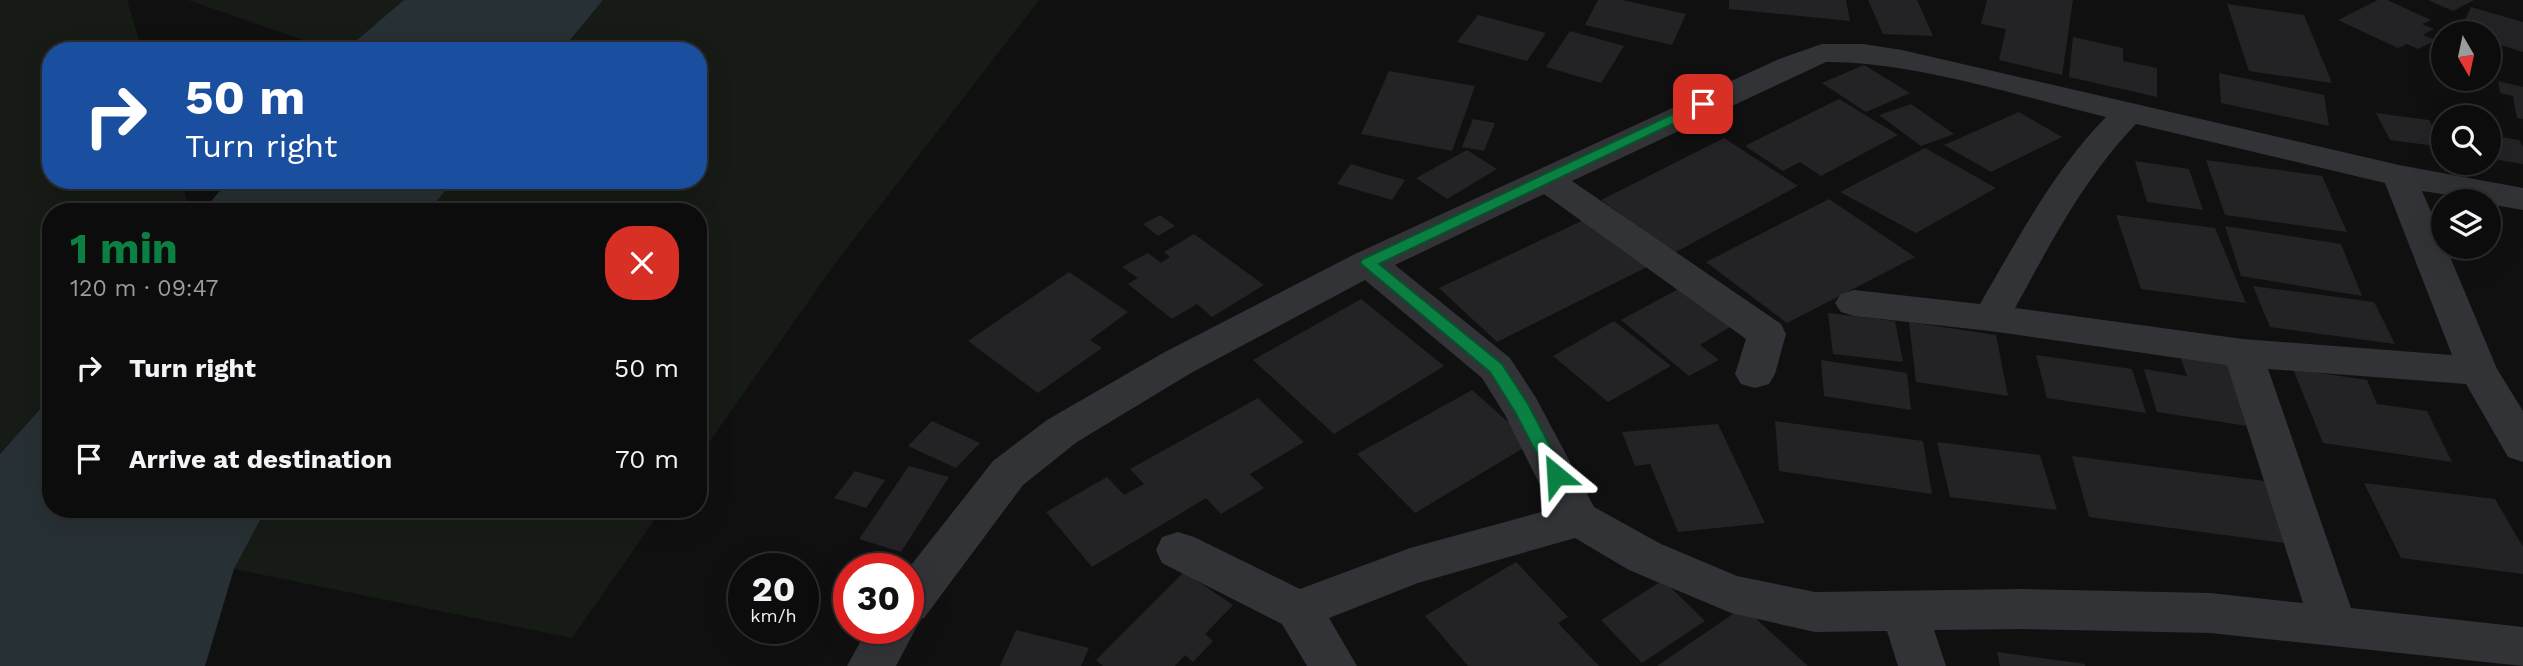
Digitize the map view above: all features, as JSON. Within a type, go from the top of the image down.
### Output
[{"type":"street","points":[[924,583],[1008,473],[1062,432],[1177,363],[1368,263],[1703,104],[1822,53],[1863,53],[1902,59],[2399,176],[2523,199]]},
{"type":"street","points":[[1990,318],[2066,187],[2095,147],[2128,113]]},
{"type":"street","points":[[2399,176],[2523,446]]},
{"type":"street","points":[[1546,179],[1767,334],[1755,374]]},
{"type":"street","points":[[1368,263],[1496,368],[1522,409],[1579,519],[1645,557],[1731,594],[1815,612],[2022,609],[2210,613],[2523,647]]},
{"type":"street","points":[[1853,303],[1990,318],[2498,390]]},
{"type":"street","points":[[2242,353],[2333,625]]},
{"type":"street","points":[[1298,610],[1410,567],[1579,519]]},
{"type":"street","points":[[1178,551],[1298,610],[1333,666]]},
{"type":"street","points":[[1905,612],[1922,666]]},
{"type":"street","points":[[871,666],[884,644]]},
{"type":"shaded area","points":[[0,0],[127,0],[139,42],[42,42],[42,189],[184,189],[187,203],[42,203],[42,407],[0,454]]},
{"type":"shaded area","points":[[188,0],[404,0],[355,42],[309,42]]},
{"type":"shaded area","points":[[404,0],[603,0],[568,42],[355,42]]},
{"type":"shaded area","points":[[603,0],[1039,0],[834,265],[707,445],[707,203],[435,203],[447,189],[707,189],[707,42],[568,42]]},
{"type":"shaded area","points":[[221,189],[447,189],[435,203],[210,203]]},
{"type":"shaded area","points":[[42,407],[42,518],[261,518],[234,569],[205,666],[0,666],[0,454]]},
{"type":"shaded area","points":[[261,518],[656,518],[572,638],[234,569]]},
{"type":"building","points":[[1598,0],[1622,0],[1686,14],[1672,45],[1585,25]]},
{"type":"building","points":[[1729,0],[1846,0],[1850,21],[1729,9]]},
{"type":"building","points":[[1868,0],[1917,0],[1933,36],[1883,34]]},
{"type":"building","points":[[1987,0],[2073,0],[2062,75],[1999,60],[2006,29],[1981,24]]},
{"type":"building","points":[[2378,0],[2387,0],[2431,20],[2422,24],[2431,28],[2431,31],[2423,35],[2431,38],[2431,42],[2418,49],[2407,44],[2398,48],[2338,20]]},
{"type":"building","points":[[2428,0],[2474,0],[2453,11]]},
{"type":"building","points":[[2227,4],[2304,15],[2332,83],[2249,71]]},
{"type":"building","points":[[2471,7],[2523,22],[2523,52],[2501,45],[2501,21],[2464,21]]},
{"type":"building","points":[[1478,15],[1546,33],[1527,61],[1457,42]]},
{"type":"building","points":[[1570,31],[1624,46],[1601,83],[1546,67]]},
{"type":"building","points":[[2073,37],[2123,48],[2123,61],[2157,68],[2157,97],[2069,77]]},
{"type":"building","points":[[1864,65],[1910,93],[1866,112],[1822,83]]},
{"type":"building","points":[[1389,71],[1475,86],[1452,151],[1361,134]]},
{"type":"building","points":[[2219,73],[2324,95],[2329,126],[2221,103]]},
{"type":"building","points":[[2501,82],[2523,87],[2523,119],[2517,118],[2513,96],[2500,93]]},
{"type":"building","points":[[1839,99],[1898,135],[1821,176],[1800,162],[1783,171],[1745,146]]},
{"type":"building","points":[[1911,104],[1954,134],[1921,146],[1879,115]]},
{"type":"building","points":[[2019,112],[2062,137],[1991,172],[1944,145]]},
{"type":"building","points":[[2376,113],[2429,120],[2431,124],[2431,145],[2390,140]]},
{"type":"building","points":[[1473,119],[1495,123],[1484,151],[1462,147]]},
{"type":"building","points":[[2501,137],[2519,140],[2523,147],[2523,164],[2501,160]]},
{"type":"building","points":[[1724,138],[1798,186],[1674,253],[1601,200]]},
{"type":"building","points":[[1925,148],[1996,188],[1916,233],[1840,192]]},
{"type":"building","points":[[1467,150],[1497,169],[1447,199],[1416,178]]},
{"type":"building","points":[[2206,160],[2322,176],[2347,232],[2225,215]]},
{"type":"building","points":[[2135,161],[2189,169],[2203,210],[2147,202]]},
{"type":"building","points":[[1351,164],[1405,180],[1392,200],[1337,184]]},
{"type":"building","points":[[1829,199],[1915,257],[1787,323],[1706,262]]},
{"type":"building","points":[[1160,215],[1175,226],[1158,236],[1143,224]]},
{"type":"building","points":[[2116,215],[2215,228],[2246,303],[2141,289]]},
{"type":"building","points":[[1590,217],[1651,265],[1497,342],[1439,288]]},
{"type":"building","points":[[2225,226],[2341,244],[2362,296],[2241,276]]},
{"type":"building","points":[[1194,234],[1264,285],[1212,317],[1197,304],[1172,319],[1128,284],[1138,278],[1122,267],[1148,253],[1161,263],[1170,257],[1164,252]]},
{"type":"building","points":[[1069,272],[1128,312],[1090,340],[1102,348],[1038,393],[968,341]]},
{"type":"building","points":[[2253,286],[2374,302],[2395,344],[2270,327]]},
{"type":"building","points":[[1680,288],[1730,327],[1700,345],[1719,360],[1689,376],[1621,320]]},
{"type":"building","points":[[1361,299],[1444,366],[1334,434],[1253,360]]},
{"type":"building","points":[[1828,313],[1895,321],[1903,362],[1833,354]]},
{"type":"building","points":[[1614,321],[1671,366],[1608,402],[1553,356]]},
{"type":"building","points":[[1909,322],[1996,335],[2008,396],[1916,382]]},
{"type":"building","points":[[2179,353],[2239,361],[2254,427],[2157,412],[2144,369],[2187,376]]},
{"type":"building","points":[[2036,355],[2132,369],[2146,413],[2047,398]]},
{"type":"building","points":[[1821,360],[1907,373],[1911,410],[1824,396]]},
{"type":"building","points":[[2293,369],[2367,380],[2377,404],[2427,411],[2452,462],[2323,443]]},
{"type":"building","points":[[1472,390],[1532,443],[1415,513],[1357,454]]},
{"type":"building","points":[[1258,398],[1304,442],[1250,474],[1264,488],[1221,514],[1206,498],[1092,567],[1046,512],[1107,477],[1124,495],[1144,484],[1130,469]]},
{"type":"building","points":[[932,421],[980,443],[956,468],[908,446]]},
{"type":"building","points":[[1775,421],[1923,441],[1932,494],[1779,471]]},
{"type":"building","points":[[1718,424],[1765,523],[1678,532],[1650,464],[1635,466],[1622,432]]},
{"type":"building","points":[[1937,442],[2040,455],[2057,510],[1950,497]]},
{"type":"building","points":[[2072,456],[2272,482],[2299,545],[2089,517]]},
{"type":"building","points":[[909,466],[949,477],[901,552],[859,539]]},
{"type":"building","points":[[855,471],[885,480],[866,508],[834,498]]},
{"type":"building","points":[[2364,483],[2495,499],[2523,547],[2523,574],[2401,558]]},
{"type":"building","points":[[1516,562],[1568,617],[1558,623],[1599,666],[1468,666],[1425,616]]},
{"type":"building","points":[[1184,572],[1233,605],[1205,634],[1213,641],[1193,662],[1185,655],[1175,666],[1103,666],[1096,660]]},
{"type":"building","points":[[1663,580],[1705,621],[1642,663],[1601,620]]},
{"type":"building","points":[[1743,607],[1808,666],[1657,666]]},
{"type":"building","points":[[1016,630],[1089,648],[1081,666],[1000,666]]},
{"type":"building","points":[[1997,652],[2085,664],[2085,666],[2000,666]]},
{"type":"route","points":[[1556,475],[1522,409],[1496,368],[1368,263],[1703,104]]}]
